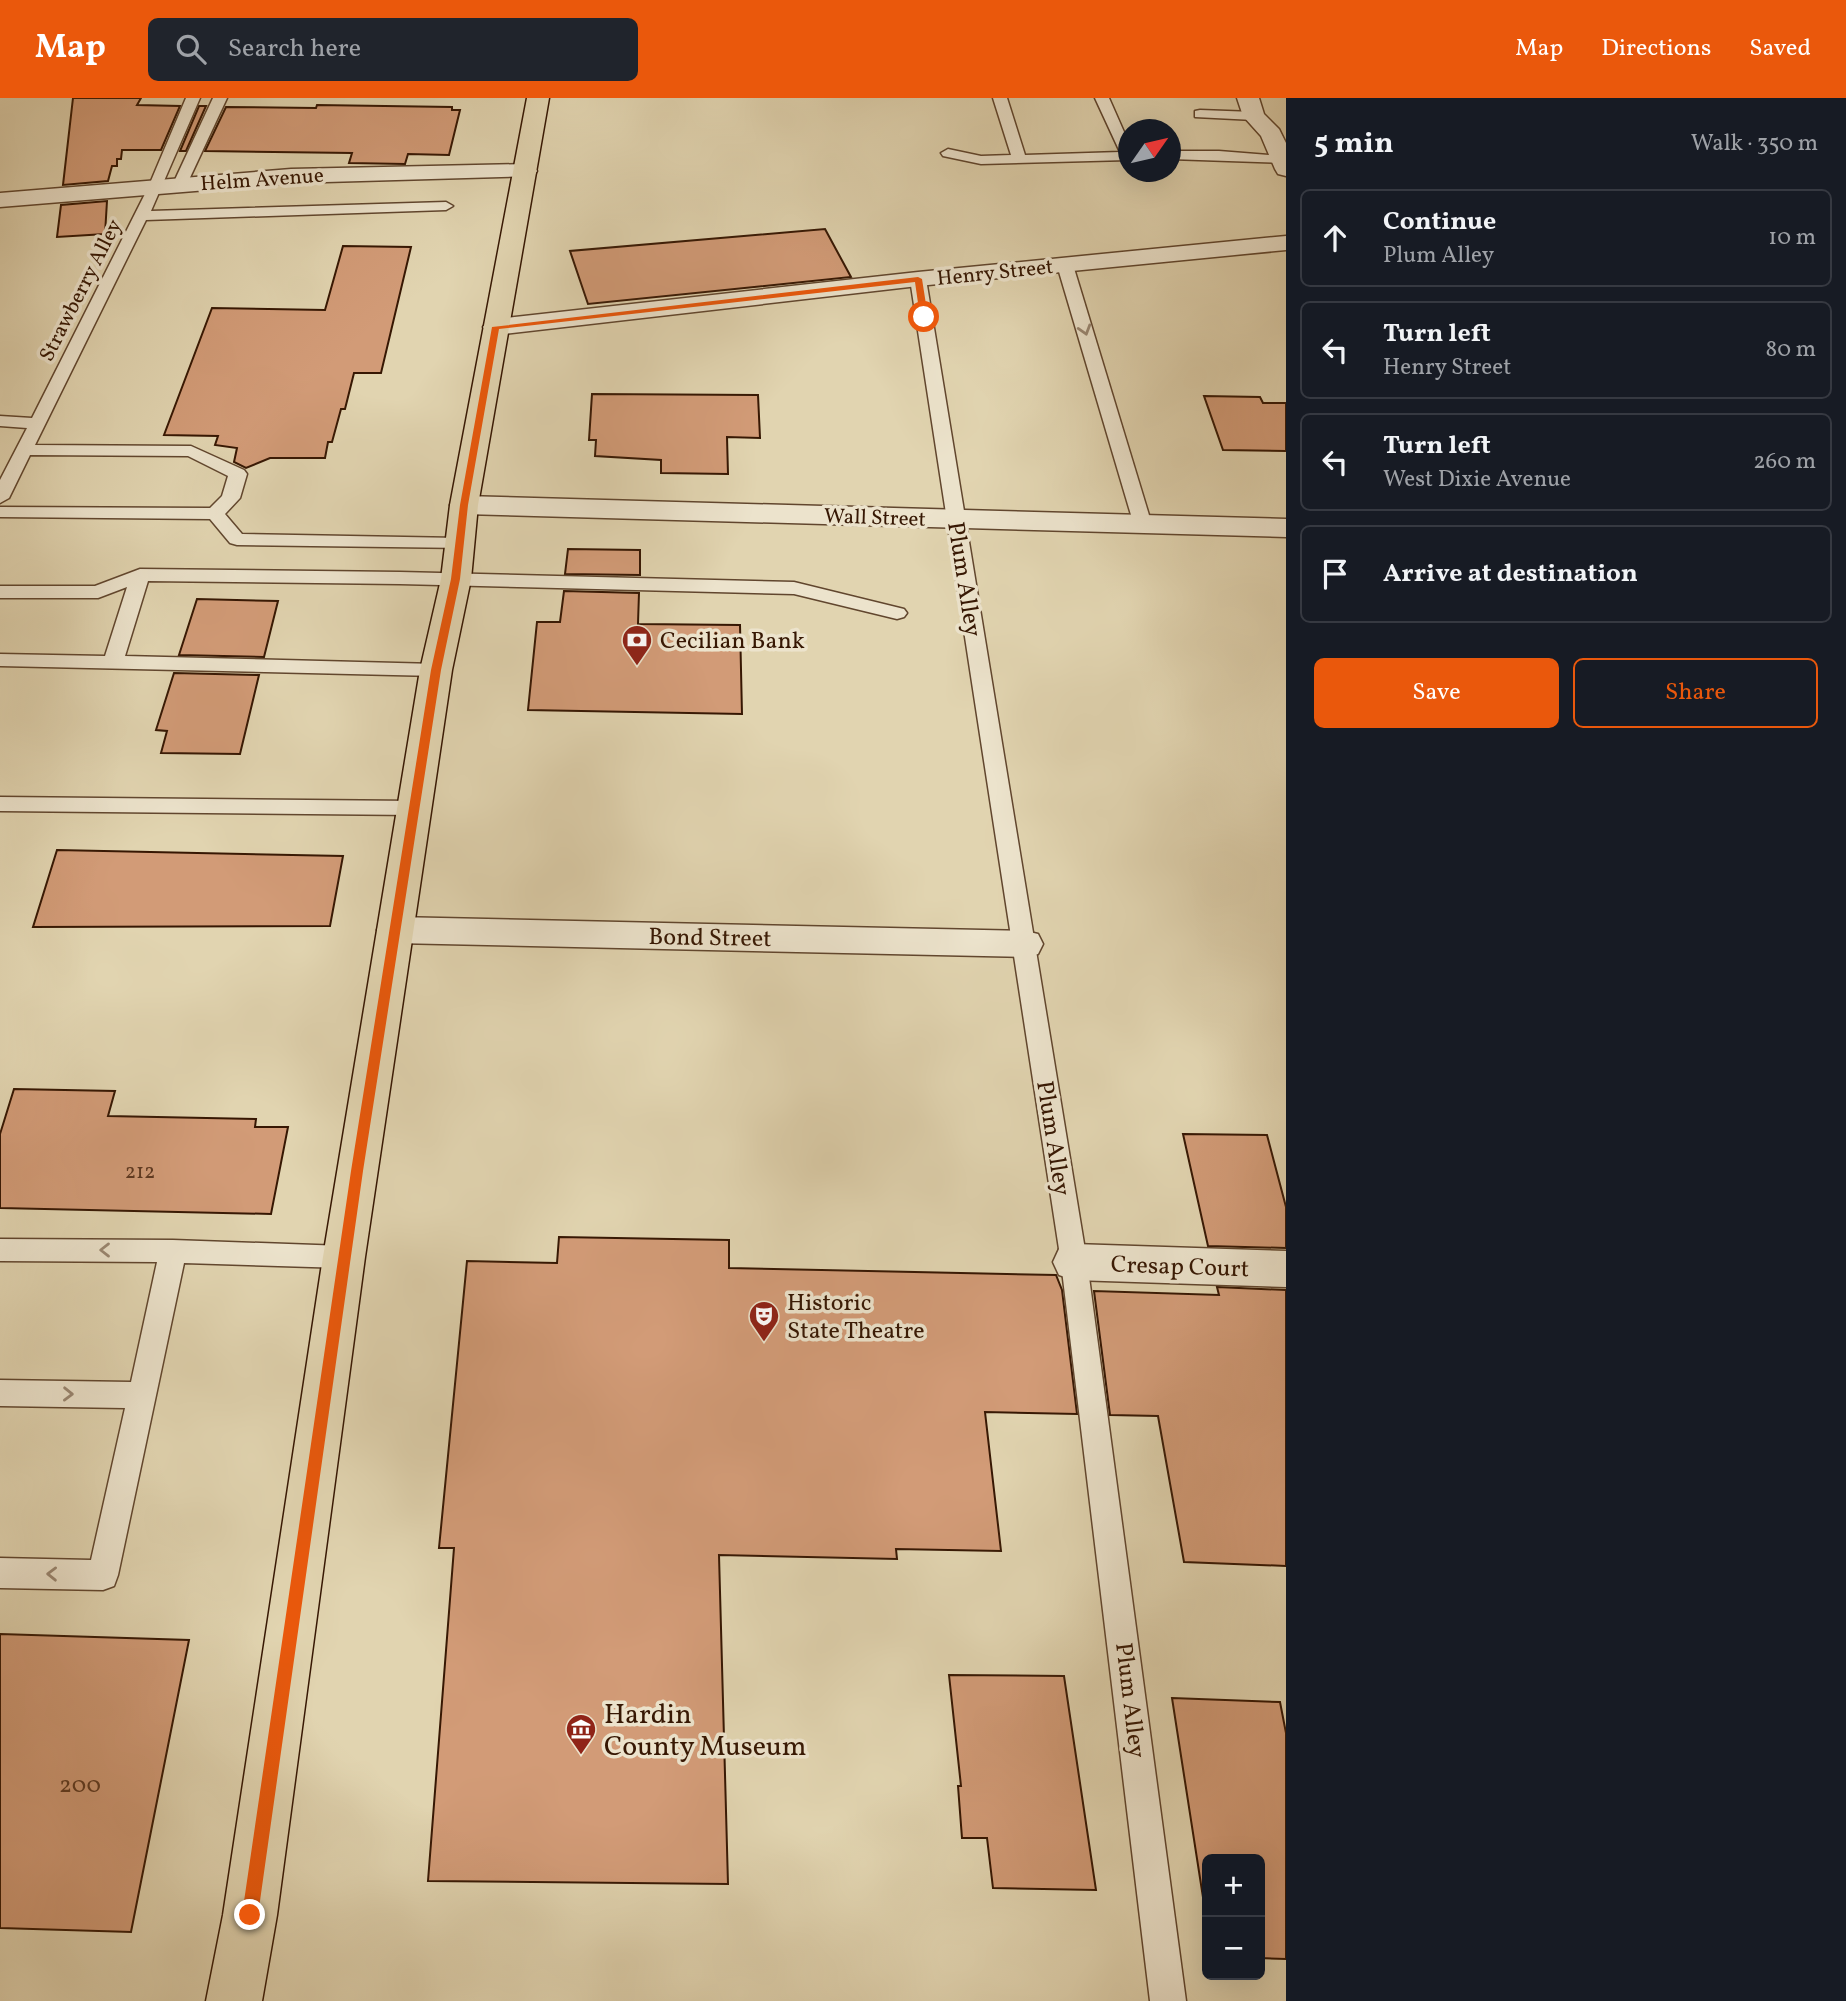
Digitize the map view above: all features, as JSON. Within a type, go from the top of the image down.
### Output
[{"type":"main road","points":[[234,2001],[250,1915],[344,1257],[436,670],[456,579],[464,505],[538,98]]},
{"type":"street","points":[[1271,134],[1278,128],[1275,106]]},
{"type":"street","points":[[1251,107],[1271,134],[1284,164]]},
{"type":"street","name":"Helm Avenue","points":[[0,200],[304,175],[526,171]]},
{"type":"street","name":"Henry Street","points":[[496,327],[918,279],[1286,243]]},
{"type":"street","name":"Wall Street","points":[[464,505],[1286,528]]},
{"type":"street","name":"Bond Street","points":[[395,930],[1025,944]]},
{"type":"street","name":"Cresap Court","points":[[1074,1262],[1286,1269]]},
{"type":"lane","name":"Strawberry Alley","points":[[0,498],[155,188],[194,98]]},
{"type":"lane","points":[[180,184],[220,98]]},
{"type":"lane","points":[[1000,98],[1019,158]]},
{"type":"lane","points":[[1102,98],[1118,132]]},
{"type":"lane","points":[[1200,114],[1251,107]]},
{"type":"lane","points":[[948,153],[981,160],[1118,156]]},
{"type":"lane","points":[[1181,155],[1219,155],[1284,164]]},
{"type":"lane","points":[[141,216],[446,206]]},
{"type":"lane","points":[[1065,265],[1143,525]]},
{"type":"lane","name":"Plum Alley","points":[[918,279],[1074,1262],[1168,2001]]},
{"type":"lane","points":[[0,421],[36,423]]},
{"type":"lane","points":[[0,512],[215,514],[231,498],[238,474],[191,451],[24,450]]},
{"type":"lane","points":[[215,514],[237,539],[459,544]]},
{"type":"lane","points":[[113,662],[140,575]]},
{"type":"lane","points":[[0,592],[98,592],[140,575],[456,579],[794,588],[897,613]]},
{"type":"lane","points":[[0,660],[436,670]]},
{"type":"lane","points":[[0,804],[415,808]]},
{"type":"lane","points":[[0,1250],[173,1251],[344,1257]]},
{"type":"lane","points":[[0,1573],[103,1575],[173,1251]]},
{"type":"lane","points":[[0,1393],[140,1395]]},
{"type":"building","points":[[73,98],[141,98],[137,105],[180,106],[161,150],[122,150],[121,159],[117,159],[117,166],[112,166],[108,181],[63,185]]},
{"type":"building","points":[[317,105],[452,107],[452,110],[460,110],[449,155],[408,154],[405,164],[349,163],[352,153],[205,151],[226,107],[316,108]]},
{"type":"building","points":[[199,106],[206,106],[186,151],[180,151]]},
{"type":"building","points":[[107,201],[105,234],[57,237],[61,205]]},
{"type":"building","points":[[825,229],[851,277],[588,304],[570,251]]},
{"type":"building","points":[[343,246],[411,247],[381,373],[354,373],[345,409],[341,409],[332,442],[328,442],[325,458],[270,458],[246,468],[234,462],[237,448],[215,445],[218,436],[164,435],[212,308],[325,310]]},
{"type":"building","points":[[592,394],[758,395],[760,438],[727,437],[728,474],[661,473],[661,460],[595,456],[596,440],[589,440]]},
{"type":"building","points":[[1204,396],[1260,397],[1263,403],[1286,403],[1286,451],[1223,450]]},
{"type":"building","points":[[568,549],[640,550],[640,575],[565,574]]},
{"type":"building","name":"Cecilian Bank","points":[[564,591],[639,593],[638,624],[740,625],[742,714],[528,710],[537,622],[560,622]]},
{"type":"building","points":[[197,599],[278,601],[264,657],[179,655]]},
{"type":"building","points":[[174,673],[259,675],[240,754],[161,753],[167,731],[156,730]]},
{"type":"building","points":[[57,850],[343,856],[330,926],[33,927]]},
{"type":"building","points":[[14,1089],[115,1091],[108,1116],[256,1119],[255,1127],[288,1127],[271,1214],[0,1208],[0,1134]]},
{"type":"building","points":[[1183,1134],[1267,1135],[1286,1207],[1286,1248],[1208,1246]]},
{"type":"building","name":"Historic State Theatre","points":[[559,1237],[729,1240],[729,1268],[1056,1275],[1062,1290],[1077,1414],[985,1412],[1001,1551],[896,1549],[897,1559],[719,1555],[728,1884],[428,1881],[454,1548],[439,1548],[467,1261],[557,1263]]},
{"type":"building","points":[[1217,1287],[1286,1290],[1286,1566],[1184,1562],[1158,1416],[1110,1415],[1094,1291],[1219,1295]]},
{"type":"building","points":[[0,1634],[189,1640],[131,1932],[0,1928]]},
{"type":"building","points":[[949,1675],[1064,1676],[1096,1890],[993,1888],[987,1838],[962,1838],[958,1786],[961,1786]]},
{"type":"building","points":[[1172,1698],[1280,1702],[1286,1733],[1286,1959],[1265,1958],[1265,1854],[1202,1854],[1202,1891]]},
{"type":"place","name":"Cecilian Bank","points":[[637,667]]},
{"type":"place","name":"Historic State Theatre","points":[[764,1343]]},
{"type":"place","name":"Hardin County Museum","points":[[581,1756]]},
{"type":"route","points":[[250,1915],[357,1171],[436,670],[456,579],[464,505],[496,327],[918,279],[924,317]]}]
